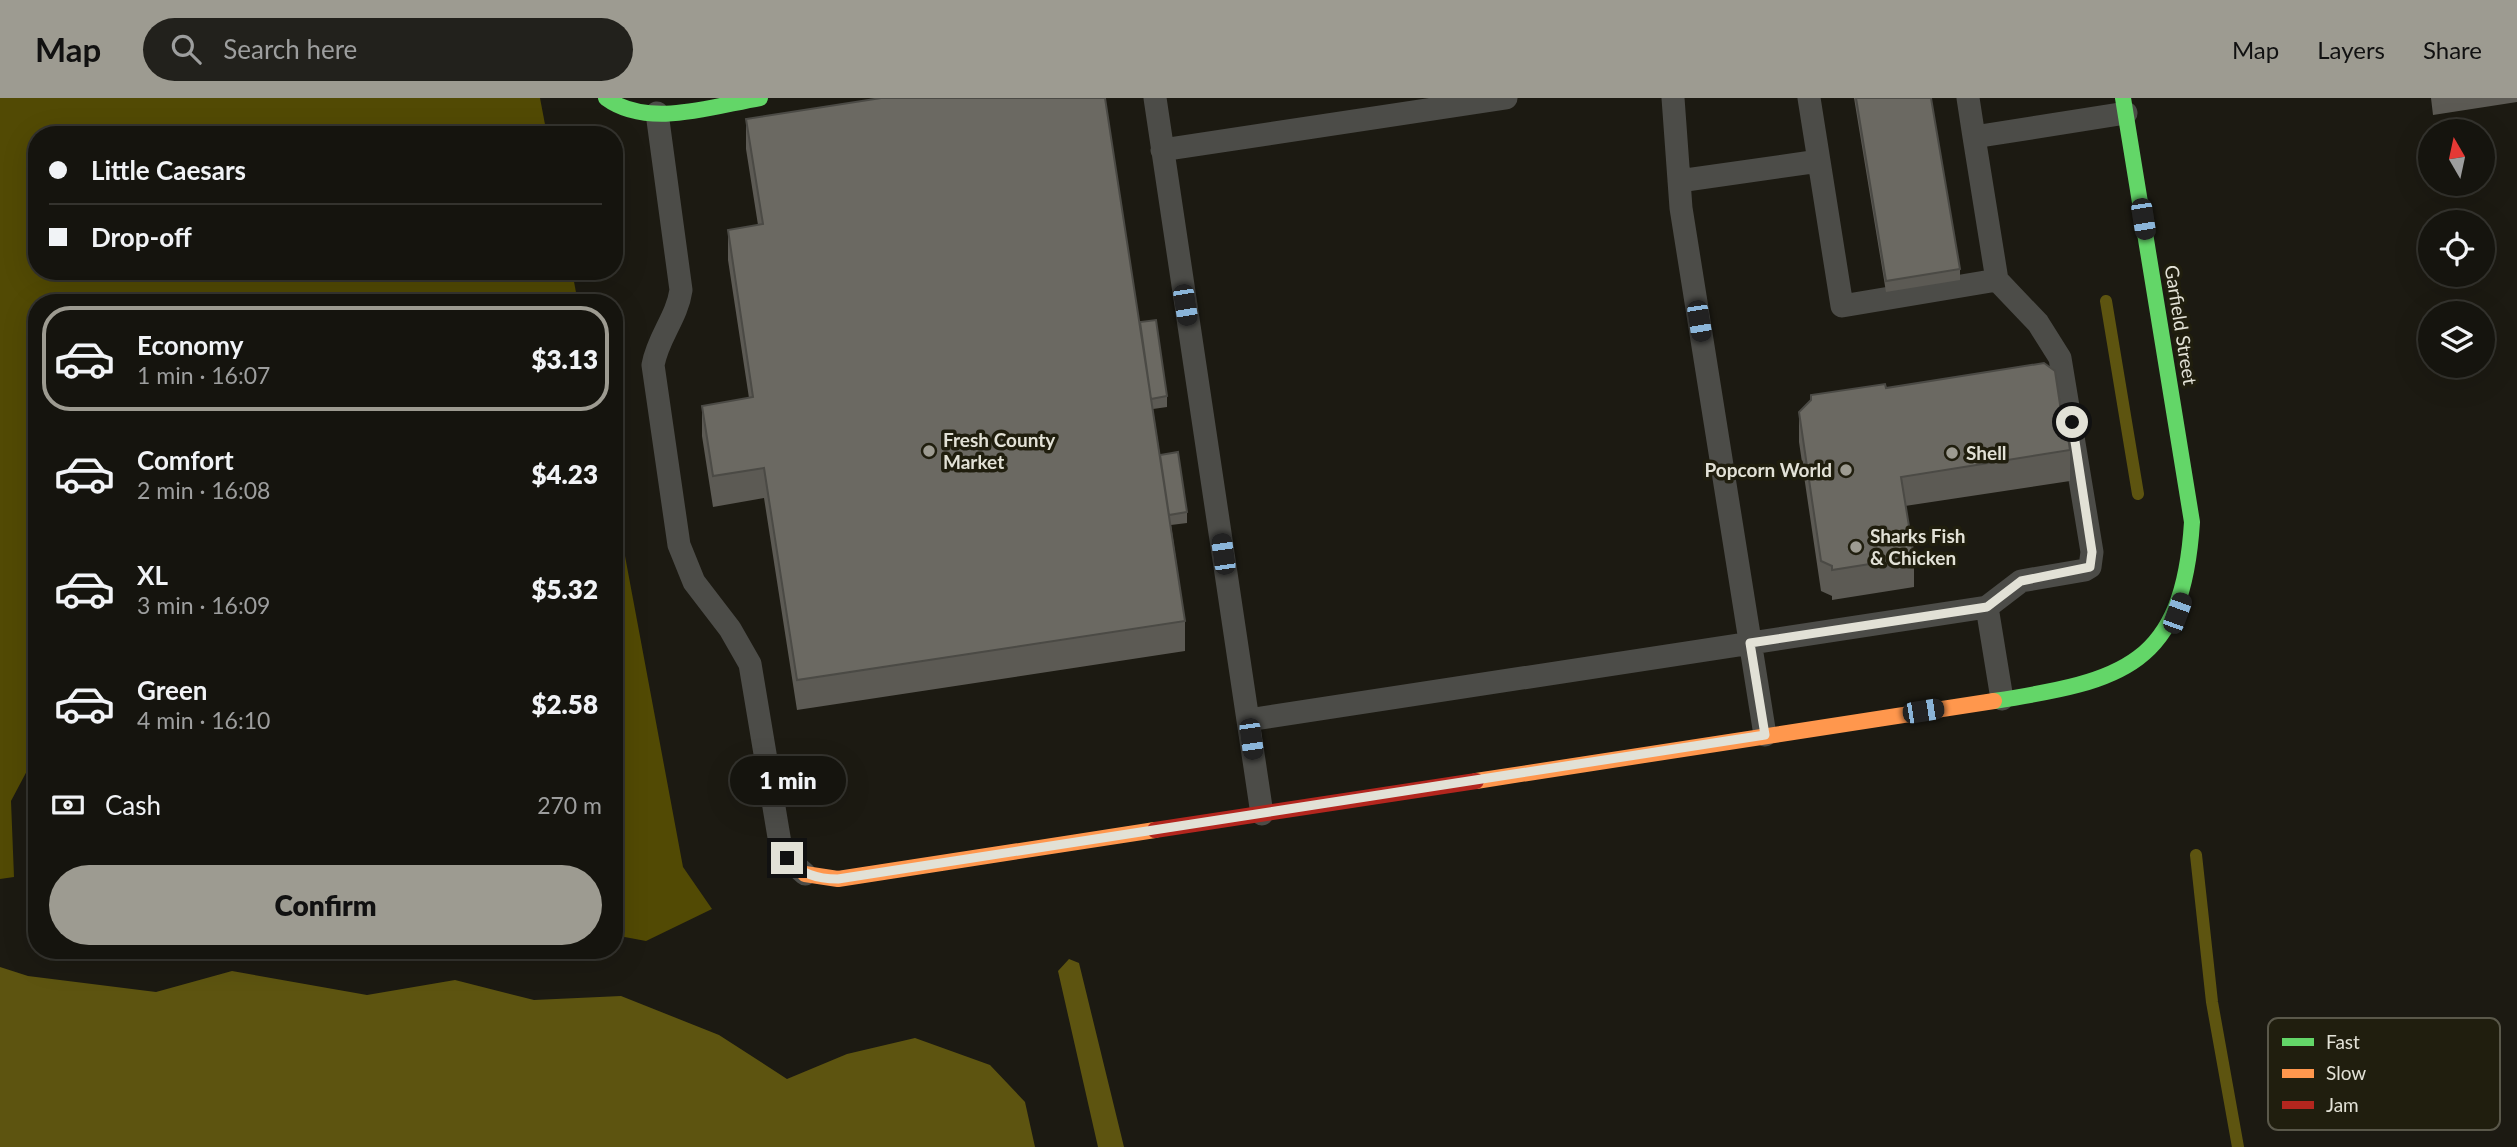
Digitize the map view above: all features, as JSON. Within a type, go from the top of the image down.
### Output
[{"type":"street","points":[[606,98],[625,111],[657,113],[760,98]]},
{"type":"street","name":"Garfield Street","points":[[805,874],[820,879],[838,879],[2081,687],[2110,677],[2136,660],[2159,639],[2177,613],[2187,585],[2192,559],[2192,522],[2124,106]]},
{"type":"lane","points":[[1155,98],[1262,814]]},
{"type":"lane","points":[[1162,150],[1506,98]]},
{"type":"lane","points":[[1673,98],[1679,181],[1765,735]]},
{"type":"lane","points":[[1809,98],[1842,306],[1997,280]]},
{"type":"lane","points":[[1248,720],[1987,607],[2021,581],[2085,570],[2092,560],[2060,358],[2038,323],[1997,280],[1968,98]]},
{"type":"lane","points":[[1974,137],[2124,106]]},
{"type":"lane","points":[[657,113],[681,290],[675,316],[660,338],[653,365],[679,545],[694,582],[730,629],[750,664],[780,843],[787,858],[805,874]]},
{"type":"lane","points":[[1679,181],[1819,161]]},
{"type":"lane","points":[[1987,607],[2002,699]]},
{"type":"shaded area","points":[[0,98],[540,98],[545,126],[28,126],[28,280],[574,280],[576,294],[28,294],[28,769],[11,801],[14,877],[0,879]]},
{"type":"shaded area","points":[[623,545],[683,867],[712,909],[646,941],[623,937]]},
{"type":"shaded area","points":[[1069,959],[1079,963],[1124,1147],[1098,1147],[1058,971]]},
{"type":"shaded area","points":[[0,967],[28,976],[156,992],[232,971],[367,995],[455,980],[534,1000],[621,996],[719,1035],[787,1079],[847,1054],[915,1038],[990,1065],[1025,1102],[1035,1147],[0,1147]]},
{"type":"building","name":"Fresh County Market","points":[[881,98],[1105,98],[1185,621],[797,680],[764,468],[713,476],[702,406],[753,397],[728,230],[763,224],[746,119]]},
{"type":"building","points":[[1856,98],[1931,98],[1960,269],[1886,281]]},
{"type":"building","points":[[1156,320],[1167,396],[1151,399],[1140,322]]},
{"type":"building","points":[[2044,363],[2055,371],[2070,450],[1901,477],[1914,557],[1832,570],[1832,566],[1821,561],[1799,412],[1811,400],[1811,395],[1885,384],[1886,388]]},
{"type":"building","points":[[1178,452],[1187,512],[1169,515],[1160,455]]},
{"type":"waterway","points":[[2106,301],[2138,494]]},
{"type":"waterway","points":[[2196,855],[2212,1002],[2238,1147]]},
{"type":"traffic: fast","points":[[606,98],[623,107],[661,114],[702,110],[760,98]]},
{"type":"traffic: fast","points":[[1994,701],[2078,685],[2111,674],[2138,658],[2159,637],[2175,608],[2186,570],[2192,522],[2123,98]]},
{"type":"traffic: slow","points":[[1476,781],[1994,701]]},
{"type":"traffic: slow","points":[[805,874],[838,879],[1155,830]]},
{"type":"traffic: jam","points":[[1155,830],[1476,781]]},
{"type":"place","name":"Fresh County Market","points":[[929,451]]},
{"type":"place","name":"Shell","points":[[1952,453]]},
{"type":"place","name":"Popcorn World","points":[[1846,470]]},
{"type":"place","name":"Sharks Fish & Chicken","points":[[1856,547]]},
{"type":"route","points":[[787,858],[805,874],[820,879],[838,879],[1765,735],[1750,643],[1987,607],[2021,581],[2090,567],[2092,552],[2072,422]]}]
